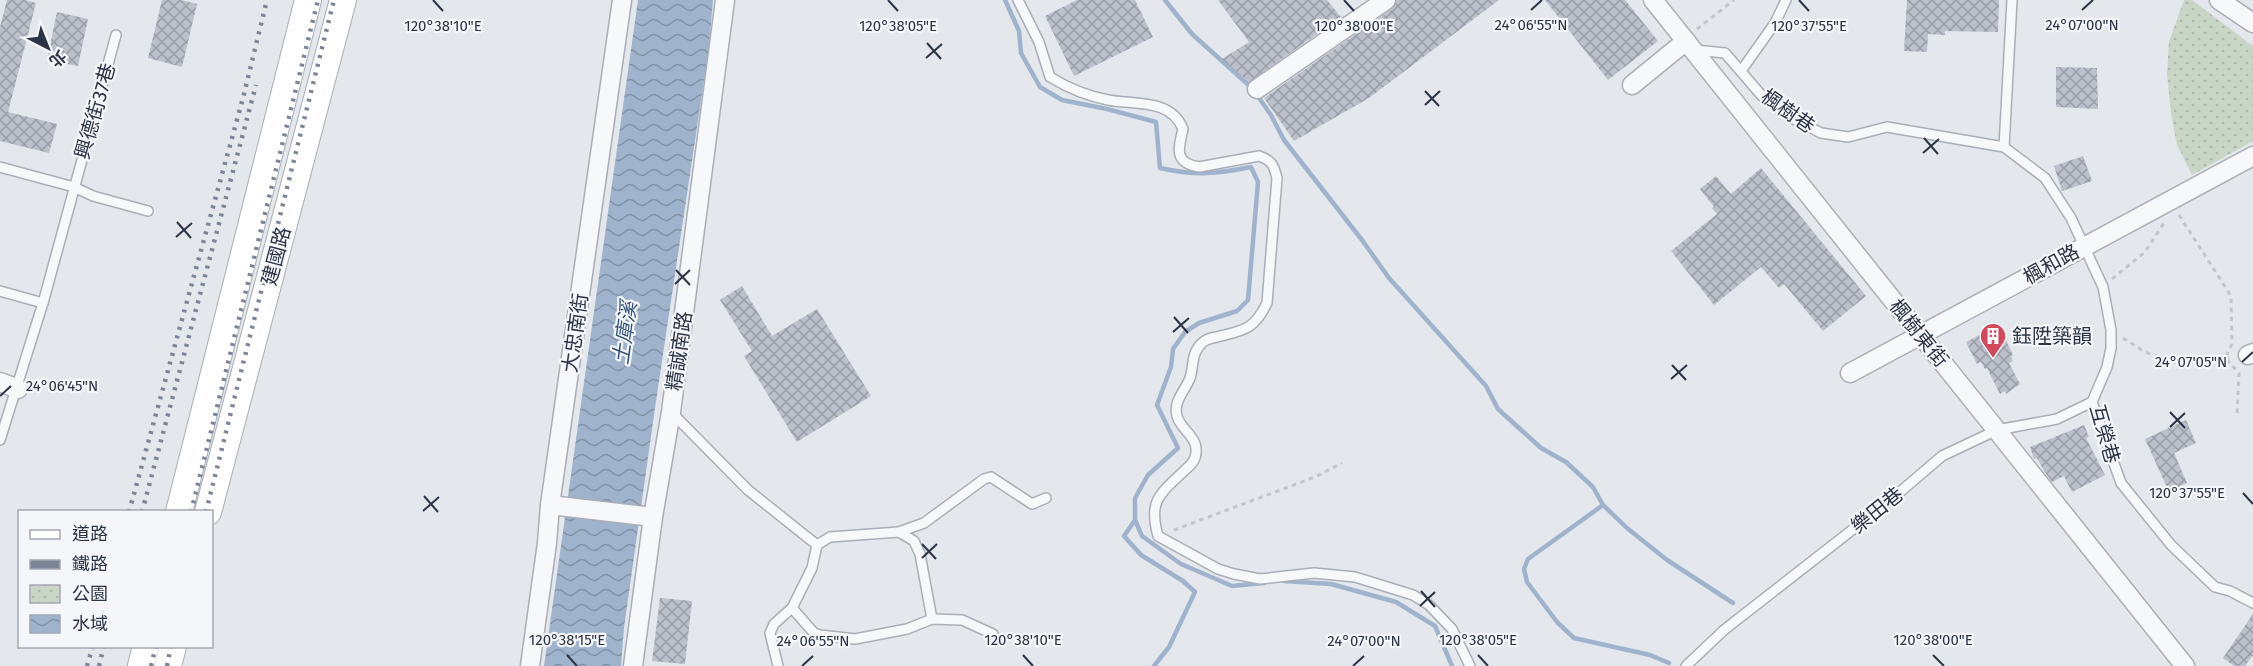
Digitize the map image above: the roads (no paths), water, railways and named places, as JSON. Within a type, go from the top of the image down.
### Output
[{"type":"main road","name":"建國路","points":[[180,510],[308,0]]},
{"type":"main road","name":"建國路","points":[[209,510],[343,0]]},
{"type":"main road","points":[[141,666],[146,648]]},
{"type":"main road","points":[[168,666],[172,648]]},
{"type":"street","name":"大忠南街","points":[[530,666],[556,506],[622,0]]},
{"type":"street","name":"精誠南路","points":[[635,665],[648,517],[671,412],[725,0]]},
{"type":"street","points":[[1257,89],[1386,0]]},
{"type":"street","name":"楓樹東街","points":[[1653,0],[2185,666]]},
{"type":"street","points":[[2219,0],[2253,23]]},
{"type":"street","points":[[1632,85],[1690,46]]},
{"type":"street","name":"楓和路","points":[[1850,373],[2253,156]]},
{"type":"street","points":[[0,382],[18,389]]},
{"type":"street","points":[[556,506],[648,517]]},
{"type":"lane","points":[[1018,0],[1039,42],[1050,77],[1067,87],[1095,97],[1149,104],[1174,115],[1183,129],[1179,153],[1181,159],[1190,165],[1199,167],[1259,156],[1268,159],[1274,166],[1277,178],[1267,303],[1260,317],[1250,328],[1207,339],[1193,357],[1190,379],[1182,391],[1176,413],[1178,420],[1193,439],[1197,447],[1196,453],[1194,462],[1158,495],[1153,520],[1158,536],[1218,569],[1234,574],[1260,579],[1314,573],[1355,577],[1413,595],[1429,605],[1452,629],[1470,666]]},
{"type":"lane","points":[[1742,71],[1775,23],[1786,0]]},
{"type":"lane","points":[[2004,147],[2012,0]]},
{"type":"lane","name":"興德街37巷","points":[[0,440],[18,389],[43,303],[116,35]]},
{"type":"lane","name":"楓樹巷","points":[[1690,46],[1725,52],[1762,96],[1790,117],[1821,134],[1848,137],[1887,127],[2004,147],[2045,178],[2071,218],[2083,246]]},
{"type":"lane","points":[[0,167],[74,187],[93,196],[148,211]]},
{"type":"lane","name":"互榮巷","points":[[2083,246],[2103,287],[2111,330],[2107,367],[2092,402],[2121,483],[2171,545],[2215,587],[2230,591],[2253,603]]},
{"type":"lane","points":[[0,291],[43,303]]},
{"type":"lane","name":"樂田巷","points":[[1690,665],[1724,630],[1893,498],[1942,456],[1997,430],[2057,419],[2092,402]]},
{"type":"lane","points":[[671,412],[748,490],[817,545]]},
{"type":"lane","points":[[778,666],[770,633],[774,624],[792,608],[812,568],[817,545],[830,537],[899,532],[924,523],[984,479],[991,477],[1032,504],[1046,498]]},
{"type":"lane","points":[[899,532],[914,541],[920,554],[932,619]]},
{"type":"lane","points":[[792,608],[813,633],[855,639],[908,629],[932,619],[962,620],[993,634]]},
{"type":"water","name":"土庫溪","points":[[638,0],[713,0],[709,47],[655,408],[624,628],[621,666],[544,666]]},
{"type":"waterway","points":[[1005,0],[1019,31],[1021,53],[1040,87],[1062,100],[1156,122],[1160,168],[1206,173],[1251,167],[1258,182],[1248,300],[1237,311],[1199,323],[1185,332],[1173,349],[1171,367],[1157,405],[1178,448],[1148,475],[1135,498],[1135,520],[1142,536],[1181,564],[1232,586],[1264,583]]},
{"type":"waterway","points":[[1165,0],[1192,34],[1252,88]]},
{"type":"waterway","points":[[1257,95],[1284,140],[1389,278],[1486,386],[1498,409],[1541,448],[1566,462],[1593,487],[1603,505],[1627,528],[1667,560],[1733,603]]},
{"type":"waterway","points":[[1603,505],[1528,559],[1524,569],[1527,582],[1557,622],[1574,638],[1650,655],[1669,663]]},
{"type":"waterway","points":[[1135,520],[1124,536],[1141,555],[1183,581],[1195,592],[1169,647],[1154,666]]},
{"type":"waterway","points":[[1284,581],[1331,584],[1396,602],[1435,626],[1452,666]]},
{"type":"railway","points":[[130,510],[243,98],[267,0]]},
{"type":"railway","points":[[191,510],[318,0]]},
{"type":"railway","points":[[206,510],[334,0]]},
{"type":"railway","points":[[143,510],[256,85]]},
{"type":"railway","points":[[87,666],[92,648]]},
{"type":"railway","points":[[99,666],[104,648]]},
{"type":"railway","points":[[151,666],[156,648]]},
{"type":"railway","points":[[167,666],[171,648]]},
{"type":"place","name":"鈺陞築韻","points":[[1993,359]]}]
